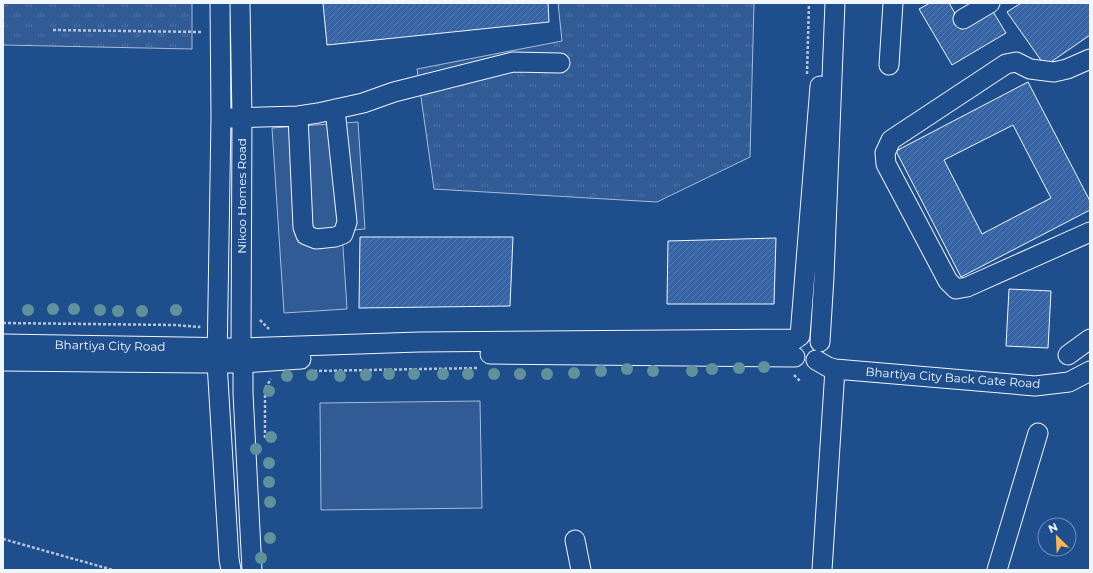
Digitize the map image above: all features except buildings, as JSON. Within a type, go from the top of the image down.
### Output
[{"type":"street","name":"Nikoo Homes Road","points":[[220,3],[221,118],[217,355],[229,559],[231,570]]},
{"type":"street","name":"Nikoo Homes Road","points":[[240,3],[242,118],[242,355],[252,570]]},
{"type":"street","points":[[794,365],[792,348],[798,337],[826,3]]},
{"type":"street","points":[[242,355],[283,360],[421,354],[794,365],[799,361],[808,363],[816,360],[822,350],[820,342],[835,3]]},
{"type":"street","points":[[889,65],[893,3]]},
{"type":"street","points":[[963,19],[990,3]]},
{"type":"street","points":[[1090,59],[1067,69],[1054,72],[1030,69],[1016,62],[1006,64],[891,140],[885,153],[886,164],[948,281],[956,289],[967,287],[1090,232]]},
{"type":"street","points":[[221,118],[298,116],[363,103],[394,92],[513,62],[560,63]]},
{"type":"street","points":[[298,116],[303,227],[306,235],[316,239],[335,237],[343,234],[347,222],[336,109]]},
{"type":"street","points":[[217,355],[242,355],[419,342],[798,337],[809,334],[814,336],[820,342]]},
{"type":"street","points":[[1068,355],[1090,339]]},
{"type":"street","name":"Bhartiya City Road","points":[[3,344],[217,355]]},
{"type":"street","name":"Bhartiya City Road","points":[[3,361],[217,355]]},
{"type":"street","name":"Bhartiya City Back Gate Road","points":[[816,360],[835,369],[1036,386],[1069,382],[1090,371]]},
{"type":"street","points":[[822,570],[835,369]]},
{"type":"street","points":[[997,570],[1038,433]]},
{"type":"street","points":[[575,540],[581,570]]},
{"type":"path","points":[[806,75],[809,3]]},
{"type":"path","points":[[53,30],[207,32]]},
{"type":"path","points":[[259,320],[274,333]]},
{"type":"path","points":[[3,323],[199,327],[204,322]]},
{"type":"path","points":[[794,365],[801,382]]},
{"type":"path","points":[[308,371],[482,368]]},
{"type":"path","points":[[265,440],[265,392],[268,383],[275,375]]},
{"type":"path","points":[[3,539],[113,570]]},
{"type":"shaded area","points":[[358,122],[365,229],[342,231],[347,309],[284,313],[272,128]]},
{"type":"shaded area","points":[[480,401],[482,508],[321,510],[320,403]]},
{"type":"green space","points":[[3,3],[192,3],[192,49],[3,45]]},
{"type":"green space","points":[[558,3],[754,3],[750,157],[657,202],[434,189],[417,69],[562,41]]}]
